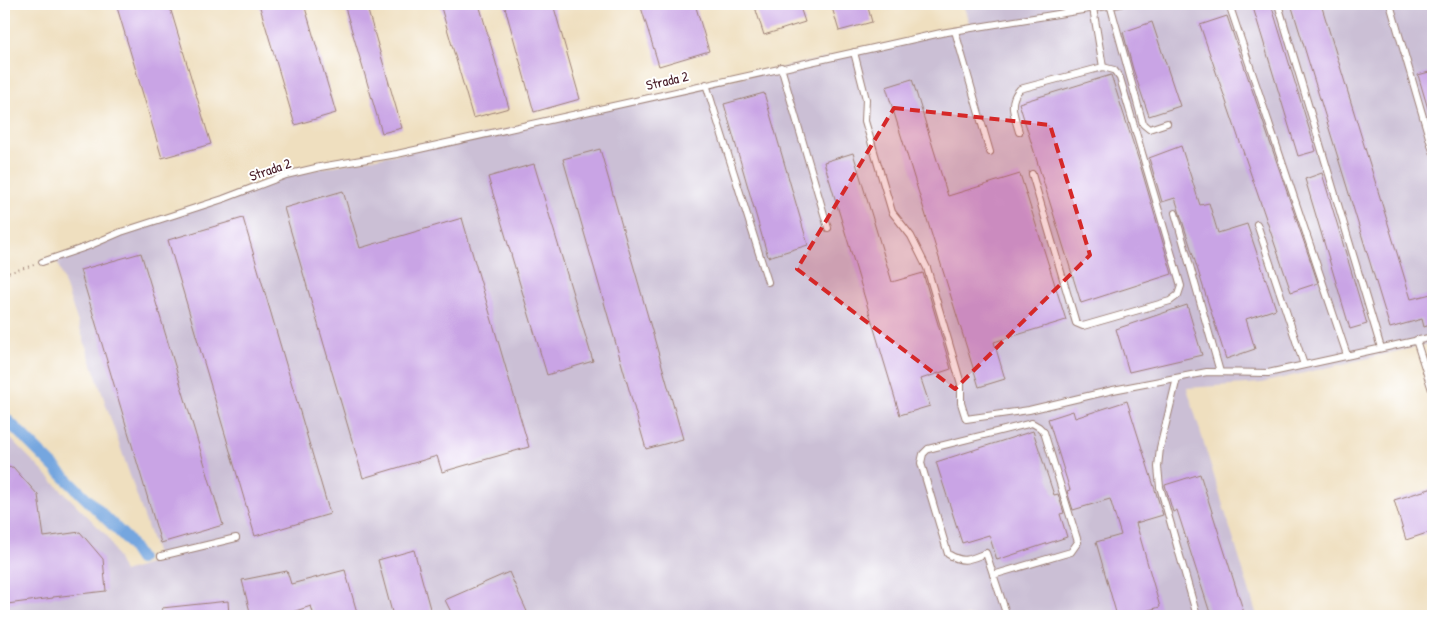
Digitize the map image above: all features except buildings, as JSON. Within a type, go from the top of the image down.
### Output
[{"type":"lane","name":"Strada 2","points":[[42,262],[86,247],[121,232],[224,199],[286,175],[320,166],[396,154],[781,67],[955,31],[1110,4],[1120,4]]},
{"type":"lane","points":[[1110,4],[1143,124],[1149,129],[1167,123]]},
{"type":"lane","points":[[1229,4],[1347,355]]},
{"type":"lane","points":[[1278,4],[1381,348]]},
{"type":"lane","points":[[1390,4],[1433,151]]},
{"type":"lane","points":[[1093,8],[1103,67]]},
{"type":"lane","points":[[955,31],[990,152]]},
{"type":"lane","points":[[854,52],[866,99],[865,121],[892,212],[911,236],[927,268],[961,384],[961,403],[966,419],[1029,410],[1113,390],[1207,372],[1268,374],[1433,337]]},
{"type":"lane","points":[[781,67],[828,228]]},
{"type":"lane","points":[[1019,132],[1012,102],[1014,94],[1020,89],[1103,67],[1114,70],[1120,78],[1181,286],[1178,296],[1170,301],[1083,326],[1076,323],[1032,174]]},
{"type":"lane","points":[[706,84],[768,282]]},
{"type":"lane","points":[[1175,213],[1220,372]]},
{"type":"lane","points":[[1257,224],[1304,366]]},
{"type":"lane","points":[[1416,340],[1433,393]]},
{"type":"lane","points":[[1176,378],[1160,448],[1158,467],[1164,500],[1197,616]]},
{"type":"lane","points":[[993,575],[1071,552],[1078,542],[1044,432],[1032,423],[928,449],[923,454],[921,463],[948,554],[963,561],[986,554],[993,575],[1007,616]]},
{"type":"lane","points":[[161,556],[236,538]]},
{"type":"path","points":[[4,274],[42,262]]},
{"type":"highlighted area","points":[[894,108],[1050,125],[1090,255],[955,389],[797,269]]},
{"type":"shaded area","points":[[963,4],[1433,4],[1433,343],[1261,383],[1187,388],[1257,616],[4,616],[4,432],[108,537],[124,572],[159,561],[56,258],[286,175],[397,154],[970,26]]},
{"type":"waterway","points":[[4,417],[127,539],[140,559]]}]
